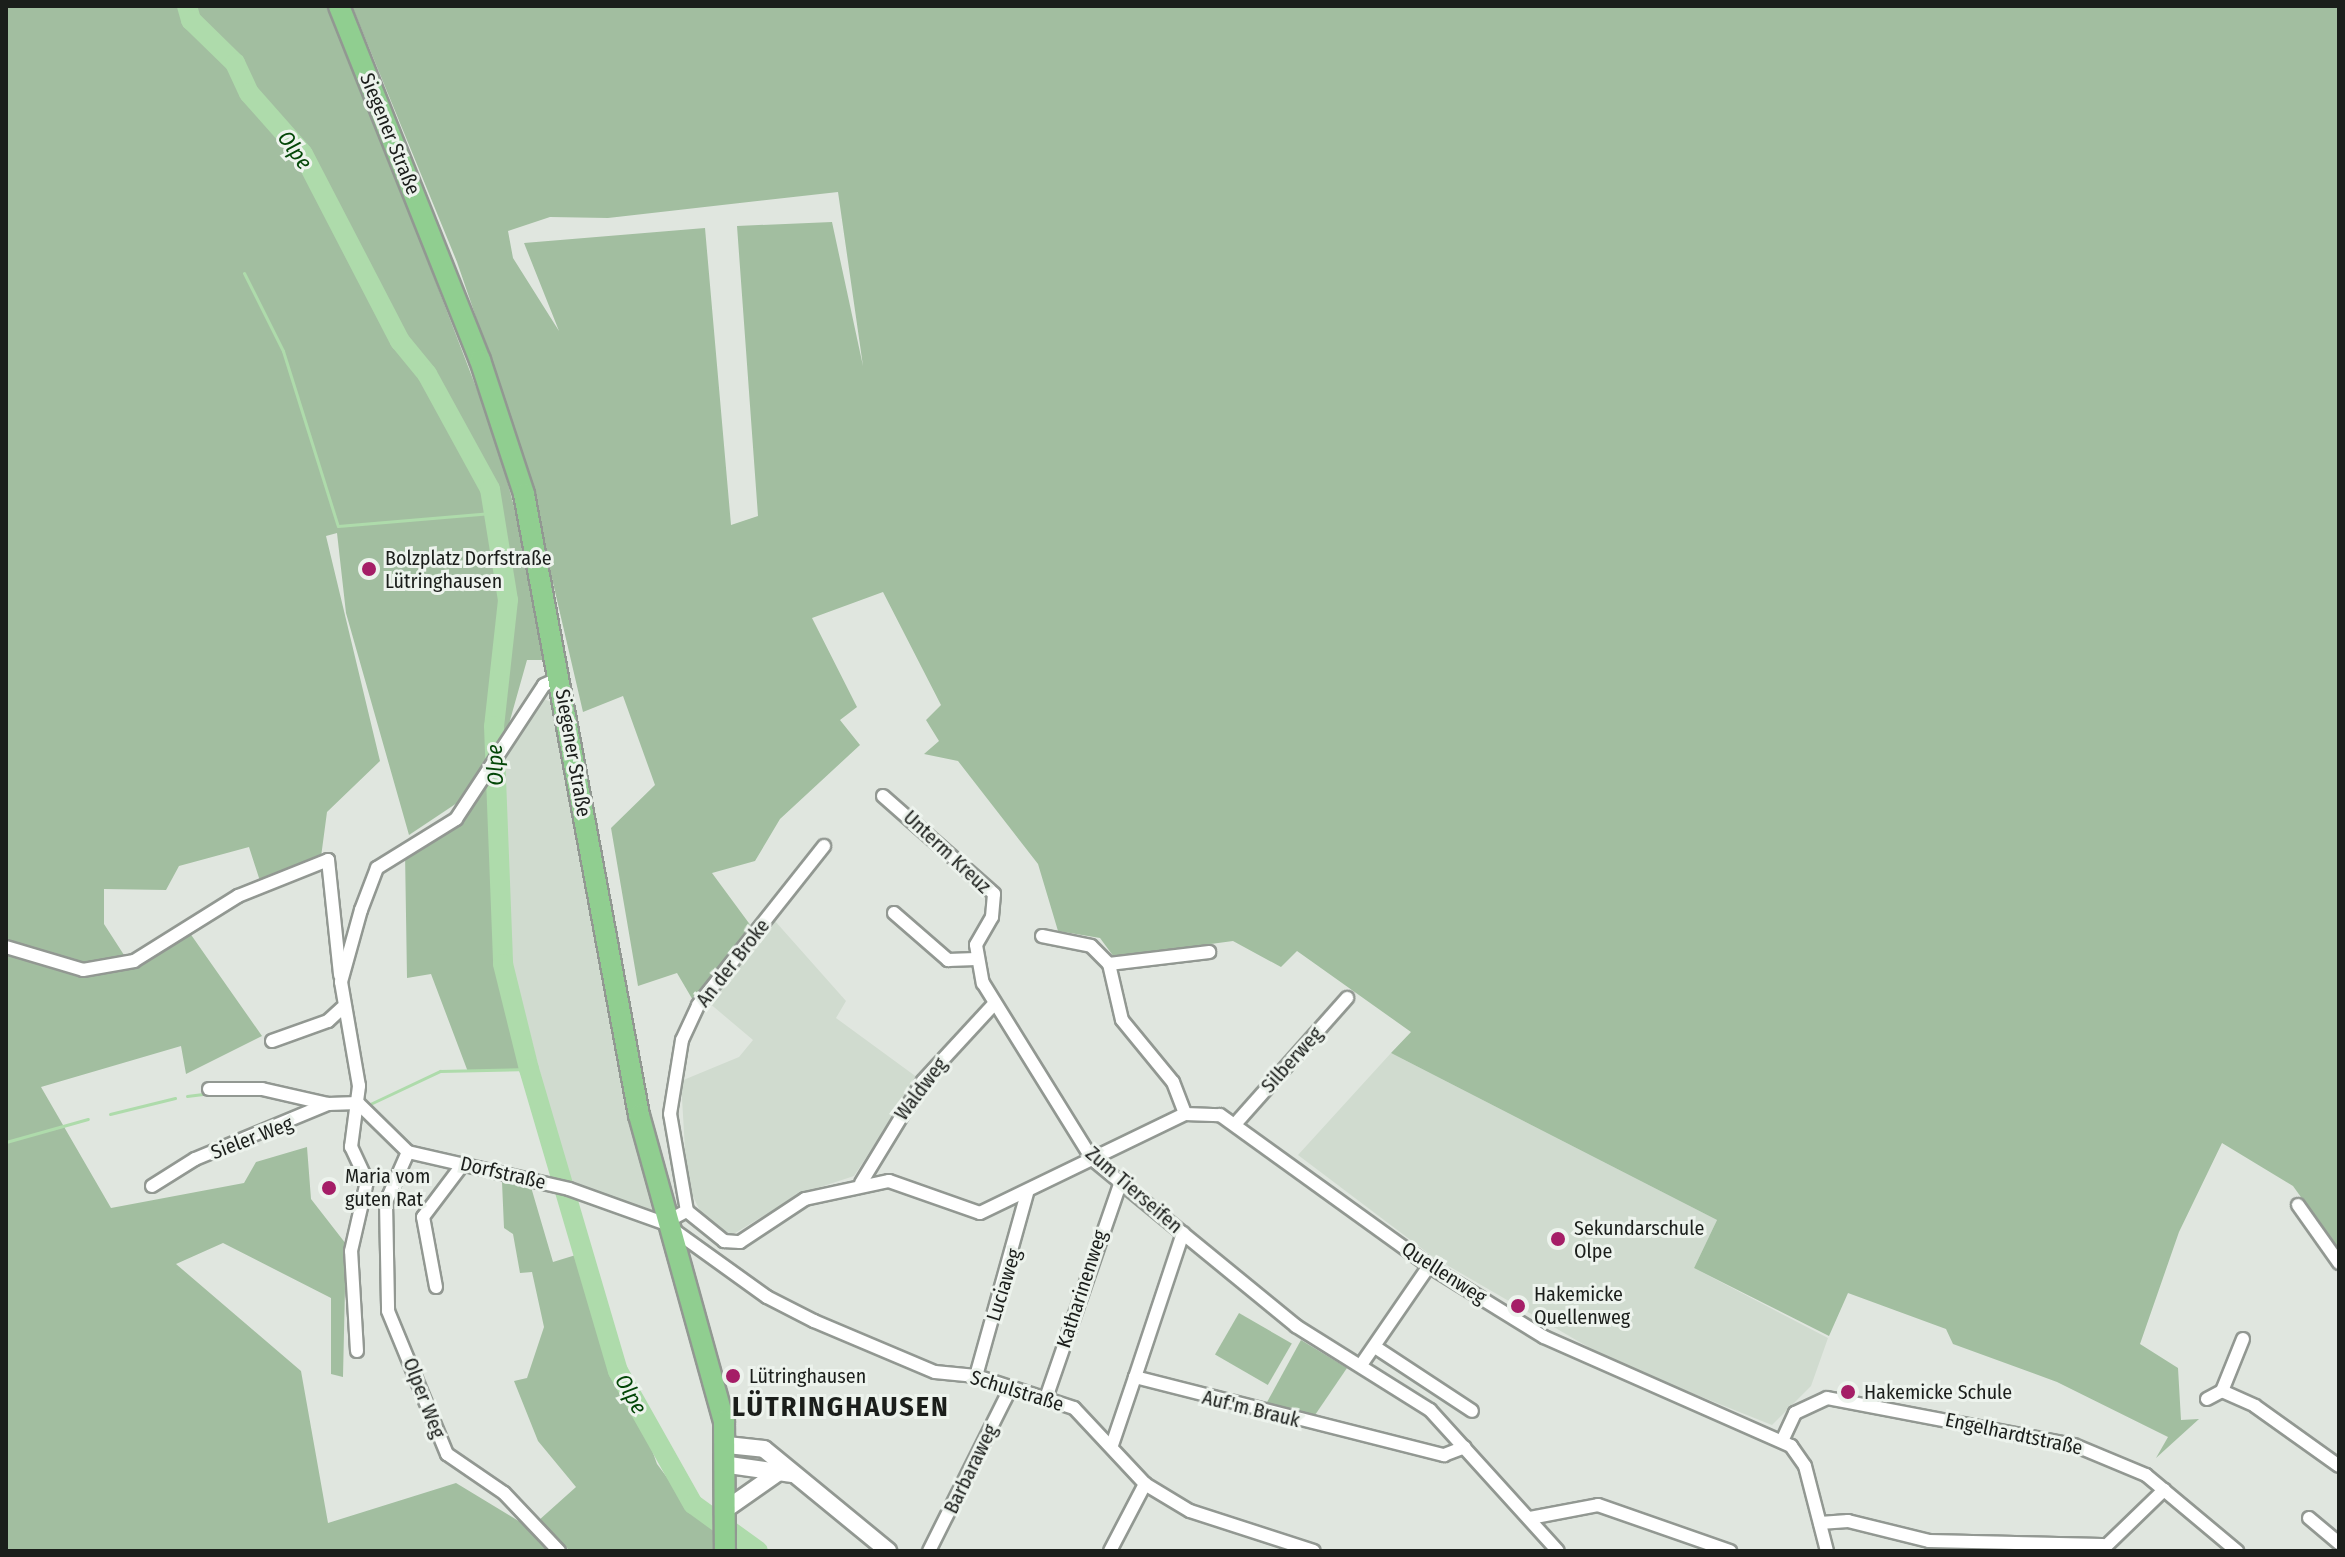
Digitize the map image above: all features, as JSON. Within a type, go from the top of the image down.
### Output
[{"type":"main road","name":"Siegener Straße","points":[[339,6],[503,423],[560,678],[664,1223],[714,1376],[728,1455],[729,1507],[725,1551]]},
{"type":"street","points":[[341,982],[377,868],[447,828],[492,767],[544,685],[560,678]]},
{"type":"street","name":"Unterm Kreuz","points":[[883,796],[994,894],[976,959]]},
{"type":"street","name":"An der Broke","points":[[687,1211],[670,1114],[682,1040],[698,1005],[824,846]]},
{"type":"street","points":[[6,947],[83,970],[134,961],[238,896],[328,860],[342,1008],[358,1103],[351,1147],[367,1181],[351,1251],[357,1351]]},
{"type":"street","points":[[894,913],[948,960],[976,959]]},
{"type":"street","points":[[664,1223],[687,1211],[724,1241],[740,1242],[805,1199],[861,1183],[915,1188],[967,1214],[1027,1193],[1185,1114],[1173,1082],[1122,1020],[1109,964],[1091,946],[1042,936]]},
{"type":"street","points":[[1109,964],[1209,952]]},
{"type":"street","name":"Zum Tierseifen","points":[[976,959],[994,1004],[1092,1159],[1296,1326],[1430,1410],[1558,1551]]},
{"type":"street","name":"Silberweg","points":[[1237,1122],[1347,998]]},
{"type":"street","name":"Waldweg","points":[[861,1183],[923,1081],[994,1004]]},
{"type":"street","points":[[272,1041],[328,1021],[342,1008]]},
{"type":"street","points":[[209,1089],[262,1089],[328,1104]]},
{"type":"street","points":[[358,1103],[408,1152]]},
{"type":"street","name":"Sieler Weg","points":[[152,1186],[195,1159],[328,1104],[358,1103]]},
{"type":"street","name":"Quellenweg","points":[[1185,1114],[1237,1122],[1429,1266],[1593,1364],[1782,1441],[1805,1466],[1827,1551]]},
{"type":"street","name":"Dorfstraße","points":[[408,1152],[563,1188],[664,1223]]},
{"type":"street","name":"Olper Weg","points":[[408,1152],[386,1202],[388,1311],[447,1454],[504,1493],[559,1551]]},
{"type":"street","points":[[436,1287],[423,1217],[463,1164]]},
{"type":"street","name":"Katharinenweg","points":[[1046,1398],[1121,1182]]},
{"type":"street","name":"Luciaweg","points":[[976,1376],[1029,1207],[1027,1193]]},
{"type":"street","points":[[2298,1205],[2339,1263]]},
{"type":"street","name":"Schulstraße","points":[[664,1223],[767,1297],[814,1321],[935,1372],[976,1376],[1046,1398],[1084,1414],[1145,1484],[1220,1526],[1314,1551]]},
{"type":"street","points":[[1112,1445],[1183,1233]]},
{"type":"street","points":[[1361,1365],[1429,1266]]},
{"type":"street","points":[[2207,1399],[2222,1391],[2243,1339]]},
{"type":"street","points":[[1375,1347],[1472,1411]]},
{"type":"street","name":"Auf'm Brauk","points":[[1135,1377],[1444,1455],[1465,1447]]},
{"type":"street","name":"Barbaraweg","points":[[929,1551],[1011,1387]]},
{"type":"street","points":[[2222,1391],[2339,1466]]},
{"type":"street","name":"Engelhardtstraße","points":[[1782,1441],[1795,1413],[1827,1398],[2074,1445],[2134,1468],[2237,1551]]},
{"type":"street","points":[[728,1455],[786,1473],[888,1551]]},
{"type":"street","points":[[729,1507],[786,1473]]},
{"type":"street","points":[[1110,1551],[1145,1484]]},
{"type":"street","points":[[1820,1523],[1848,1521],[1929,1541],[2102,1548],[2164,1490]]},
{"type":"street","points":[[1530,1518],[1598,1505],[1730,1551]]},
{"type":"street","points":[[2309,1518],[2339,1543]]},
{"type":"shaded area","points":[[540,697],[557,705],[654,1211],[646,1215],[568,1183],[513,967],[502,763]]},
{"type":"shaded area","points":[[775,921],[846,1001],[836,1018],[918,1078],[854,1176],[799,1194],[732,1235],[703,1217],[687,1184],[681,1081],[739,1057],[753,1040],[708,1002]]},
{"type":"shaded area","name":"Sekundarschule Olpe","points":[[1391,1053],[1717,1220],[1694,1268],[1828,1338],[1811,1386],[1772,1425],[1614,1362],[1433,1257],[1298,1155]]},
{"type":"green space","points":[[6,6],[330,6],[494,434],[524,542],[545,660],[527,660],[507,731],[466,797],[409,835],[346,613],[337,533],[326,536],[380,761],[327,812],[321,857],[260,881],[249,847],[179,866],[166,890],[104,889],[104,924],[124,955],[134,961],[187,929],[262,1036],[186,1074],[181,1046],[41,1087],[111,1208],[244,1183],[256,1162],[307,1147],[311,1199],[346,1244],[343,1377],[331,1374],[331,1298],[223,1243],[176,1264],[301,1371],[328,1523],[456,1483],[530,1528],[552,1551],[6,1551]]},
{"type":"green space","points":[[352,6],[2339,6],[2339,1250],[2293,1186],[2222,1143],[2179,1232],[2140,1344],[2178,1368],[2181,1420],[2199,1419],[2156,1458],[2168,1437],[2057,1382],[1953,1344],[1946,1329],[1848,1293],[1829,1336],[1694,1268],[1717,1220],[1391,1053],[1411,1032],[1297,951],[1281,967],[1233,941],[1114,957],[1100,938],[1058,931],[1038,864],[958,761],[924,754],[939,741],[926,720],[941,705],[883,592],[812,618],[857,707],[840,720],[860,745],[780,819],[755,861],[712,873],[754,930],[694,1002],[677,973],[638,986],[611,828],[655,785],[623,696],[583,712],[523,454],[457,262]],"holes":[[[838,192],[863,366],[832,222],[737,226],[758,516],[731,525],[705,228],[524,243],[559,331],[513,258],[508,231],[550,217],[608,218]]]},
{"type":"green space","points":[[493,772],[501,962],[527,1069],[468,1072],[431,974],[407,978],[405,852],[439,838],[475,804]]},
{"type":"green space","points":[[502,1182],[531,1187],[553,1262],[579,1254],[616,1381],[639,1414],[657,1464],[689,1507],[750,1551],[570,1551],[538,1521],[576,1487],[538,1441],[514,1381],[527,1378],[544,1327],[532,1272],[520,1273],[513,1234],[504,1228]]},
{"type":"green space","points":[[1239,1313],[1292,1344],[1268,1385],[1215,1355]]},
{"type":"green space","points":[[1301,1340],[1347,1368],[1315,1415],[1266,1404]]},
{"type":"waterway","name":"Olpe","points":[[187,6],[191,20],[235,63],[249,93],[303,154],[400,341],[427,374],[490,489],[508,600],[494,726],[503,964],[529,1069],[618,1371],[693,1504],[758,1551]]},
{"type":"waterway","points":[[244,273],[283,351],[338,526],[494,513]]},
{"type":"waterway","points":[[368,1105],[440,1071],[529,1069]]},
{"type":"waterway","points":[[187,1096],[203,1094]]},
{"type":"waterway","points":[[110,1114],[175,1098]]},
{"type":"waterway","points":[[6,1142],[88,1119]]},
{"type":"place","name":"Bolzplatz Dorfstraße Lütringhausen","points":[[369,569]]},
{"type":"place","name":"Maria vom guten Rat","points":[[329,1188]]},
{"type":"place","name":"Sekundarschule Olpe","points":[[1558,1239]]},
{"type":"place","name":"Hakemicke Quellenweg","points":[[1518,1306]]},
{"type":"place","name":"Lütringhausen","points":[[733,1376]]},
{"type":"place","name":"Hakemicke Schule","points":[[1848,1392]]},
{"type":"district","name":"LÜTRINGHAUSEN","points":[[841,1407]]}]
